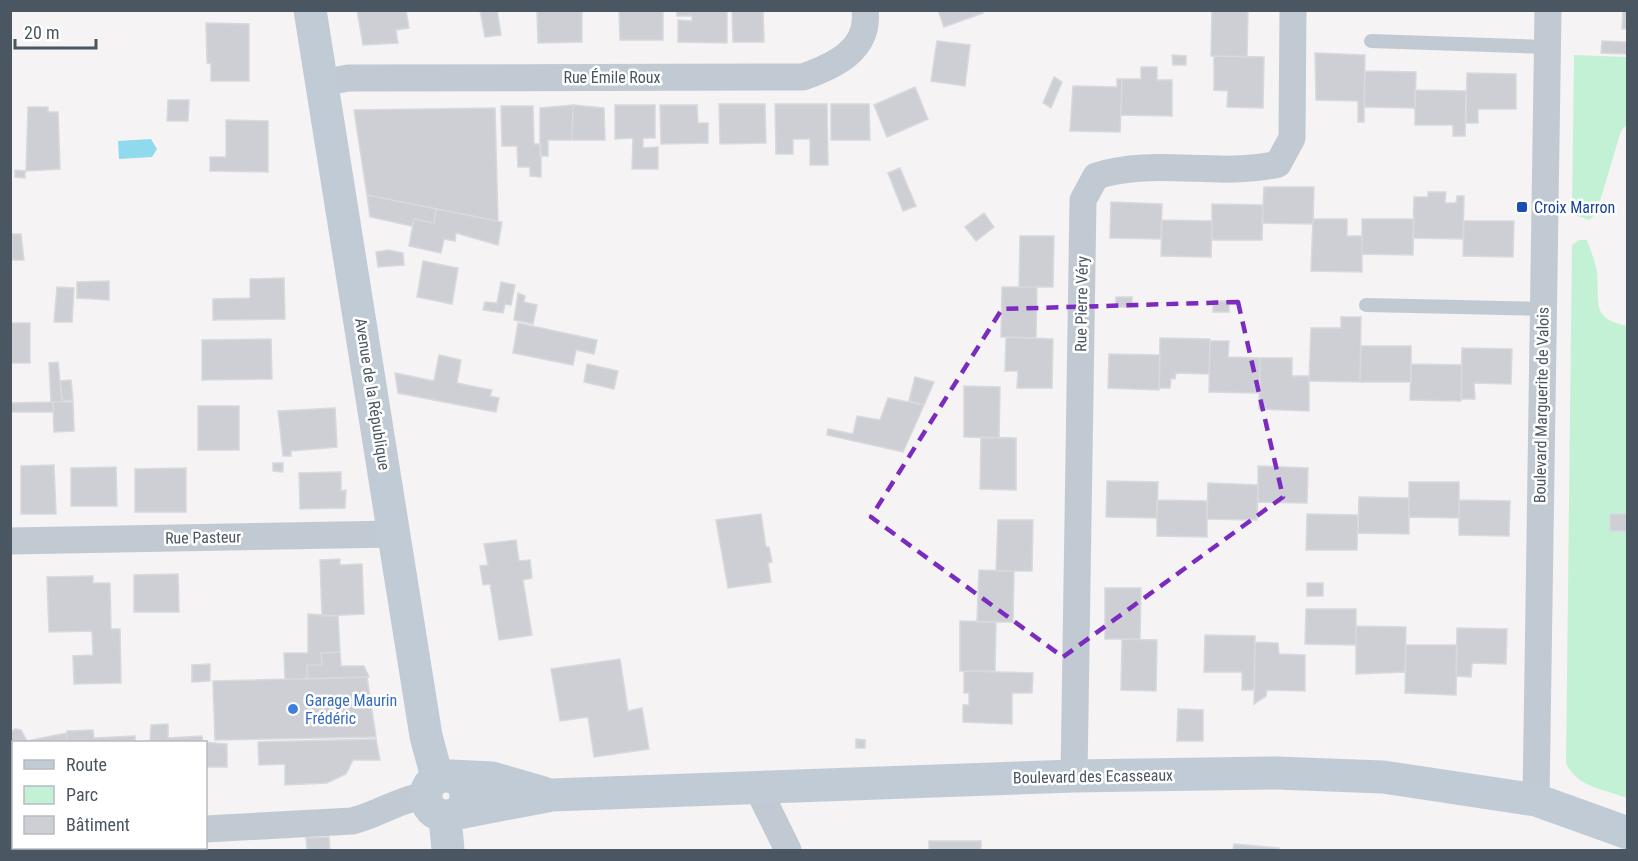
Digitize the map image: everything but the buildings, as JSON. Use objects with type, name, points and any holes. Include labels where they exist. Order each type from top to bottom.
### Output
[{"type":"street","name":"Avenue de la République","points":[[310,10],[396,534],[426,736],[443,796],[448,850]]},
{"type":"street","name":"Rue Émile Roux","points":[[322,83],[348,78],[802,77],[825,69],[846,56],[866,28],[865,10]]},
{"type":"street","name":"Rue Pierre Véry","points":[[1074,776],[1083,200],[1096,176],[1121,168],[1255,169],[1278,164],[1292,138],[1293,10]]},
{"type":"street","name":"Boulevard Marguerite de Valois","points":[[1536,800],[1548,10]]},
{"type":"street","name":"Rue Pasteur","points":[[10,541],[396,534]]},
{"type":"street","name":"Boulevard des Ecasseaux","points":[[443,796],[492,778],[552,795],[1074,776],[1276,773],[1383,777],[1536,800],[1628,833]]},
{"type":"street","points":[[758,789],[788,850]]},
{"type":"street","points":[[207,829],[352,821],[367,818],[403,799],[443,796]]},
{"type":"lane","points":[[1371,41],[1548,47]]},
{"type":"lane","points":[[1365,305],[1543,309]]},
{"type":"highlighted area","points":[[1238,302],[1283,497],[1063,657],[871,517],[1002,309]]},
{"type":"green space","points":[[1574,55],[1627,57],[1627,124],[1621,131],[1596,214],[1589,220],[1572,214]]},
{"type":"green space","points":[[1579,240],[1587,240],[1594,260],[1599,308],[1602,314],[1615,323],[1627,326],[1627,798],[1584,782],[1571,771],[1566,763],[1572,245]]},
{"type":"water","points":[[151,139],[157,149],[152,157],[119,159],[118,141]]},
{"type":"place","name":"Croix Marron","points":[[1522,207]]},
{"type":"place","name":"Garage Maurin Frédéric","points":[[293,709]]}]
